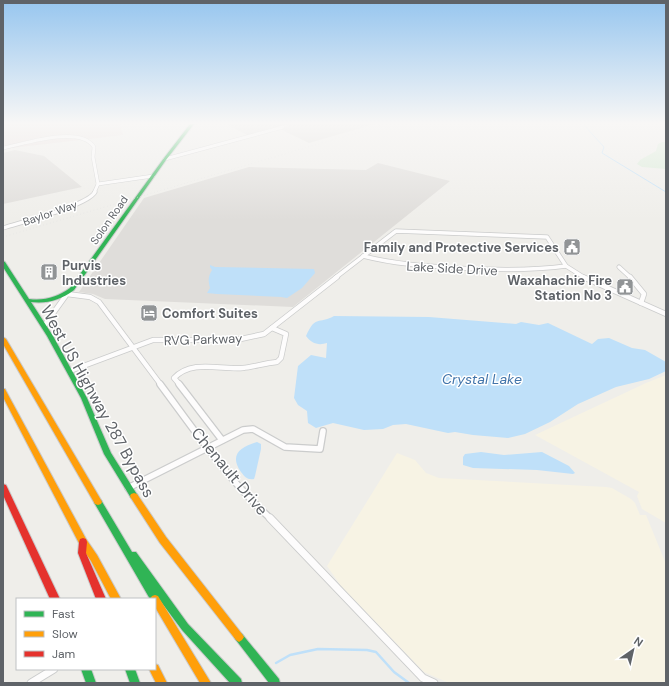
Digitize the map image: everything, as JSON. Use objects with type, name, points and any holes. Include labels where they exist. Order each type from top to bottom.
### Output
[{"type":"main road","name":"Solon Road","points":[[67,294],[167,156]]},
{"type":"main road","name":"West US Highway 287 Bypass","points":[[3,263],[44,326],[70,371],[84,398],[108,454],[128,488],[163,540],[275,683]]},
{"type":"main road","points":[[26,300],[45,301],[62,297],[67,294]]},
{"type":"main road","points":[[3,339],[154,598]]},
{"type":"main road","points":[[3,391],[83,542],[94,558],[115,598]]},
{"type":"main road","points":[[3,487],[55,598]]},
{"type":"main road","points":[[83,542],[82,553],[101,598]]},
{"type":"main road","points":[[125,550],[131,553],[142,566],[185,627],[237,683]]},
{"type":"main road","points":[[156,601],[206,683]]},
{"type":"main road","points":[[86,670],[91,683]]},
{"type":"main road","points":[[130,670],[135,683]]},
{"type":"main road","points":[[155,670],[162,683]]},
{"type":"street","points":[[93,156],[98,184],[153,176]]},
{"type":"street","points":[[165,159],[176,156]]},
{"type":"street","name":"Baylor Way","points":[[3,228],[79,203],[94,194],[98,184]]},
{"type":"street","name":"RVG Parkway","points":[[70,371],[153,340],[236,340],[264,334],[396,231],[547,237],[566,266]]},
{"type":"street","name":"Lake Side Drive","points":[[363,256],[395,265],[501,270],[540,270],[566,266]]},
{"type":"street","points":[[566,266],[595,285],[666,314]]},
{"type":"street","points":[[619,267],[642,289],[644,294],[641,303]]},
{"type":"street","points":[[44,326],[67,294]]},
{"type":"street","name":"Chenault Drive","points":[[67,294],[90,297],[102,305],[207,448],[250,500],[281,528],[423,678],[434,683]]},
{"type":"street","points":[[222,440],[174,378],[182,371],[193,367],[242,368],[261,363],[277,362],[281,358],[286,334],[272,328]]},
{"type":"street","points":[[128,488],[243,430],[253,429],[285,447],[320,449],[322,431]]},
{"type":"street","points":[[30,683],[52,670]]},
{"type":"shaded area","points":[[3,156],[44,156],[82,187],[3,204]]},
{"type":"shaded area","points":[[378,163],[450,181],[293,307],[105,299],[93,294],[79,292],[144,198],[249,167],[366,170]]},
{"type":"shaded area","points":[[666,375],[666,523],[642,509],[637,496],[639,492],[535,435]]},
{"type":"shaded area","points":[[397,453],[415,460],[426,473],[439,478],[606,487],[612,488],[631,499],[635,503],[640,515],[646,515],[666,564],[666,683],[449,683],[424,672],[341,586],[327,566]]},
{"type":"green space","points":[[647,156],[666,156],[666,169],[642,167],[637,164],[640,160]]},
{"type":"water","points":[[210,265],[215,267],[314,269],[315,273],[302,288],[287,298],[217,294],[207,293],[210,288],[209,279],[212,270]]},
{"type":"water","name":"Crystal Lake","points":[[334,316],[429,317],[516,324],[521,322],[539,325],[548,323],[592,344],[598,339],[609,338],[632,348],[645,350],[666,362],[666,371],[649,379],[616,387],[578,404],[550,422],[525,434],[508,438],[455,432],[448,433],[406,424],[393,425],[383,429],[364,430],[333,423],[316,428],[308,423],[307,411],[298,405],[294,398],[298,366],[311,355],[326,358],[327,343],[315,343],[306,336],[309,329],[315,322],[329,319]]},
{"type":"water","points":[[257,442],[261,444],[261,449],[254,479],[248,479],[241,472],[236,461],[236,456],[241,449]]},
{"type":"water","points":[[481,452],[504,455],[542,452],[569,466],[575,473],[473,468],[463,465],[463,457],[465,454]]},
{"type":"waterway","points":[[607,156],[666,192]]},
{"type":"waterway","points":[[276,663],[290,655],[318,649],[367,650],[376,652],[394,672],[409,683]]},
{"type":"railway","points":[[3,237],[277,156]]},
{"type":"traffic: fast","points":[[26,300],[50,300],[61,296],[72,289],[167,156]]},
{"type":"traffic: fast","points":[[3,263],[50,336],[84,398],[108,454],[134,496]]},
{"type":"traffic: fast","points":[[98,502],[154,598]]},
{"type":"traffic: fast","points":[[133,555],[185,627],[237,683]]},
{"type":"traffic: fast","points":[[239,637],[275,683]]},
{"type":"traffic: fast","points":[[86,670],[91,683]]},
{"type":"traffic: fast","points":[[130,670],[135,683]]},
{"type":"traffic: slow","points":[[3,339],[98,502]]},
{"type":"traffic: slow","points":[[3,391],[83,542],[94,558],[115,598]]},
{"type":"traffic: slow","points":[[134,496],[163,540],[239,637]]},
{"type":"traffic: slow","points":[[156,601],[206,683]]},
{"type":"traffic: slow","points":[[155,670],[162,683]]},
{"type":"traffic: jam","points":[[3,487],[55,598]]},
{"type":"traffic: jam","points":[[83,542],[82,553],[101,598]]},
{"type":"place","name":"Family and Protective Services","points":[[572,247]]},
{"type":"place","name":"Purvis Industries","points":[[49,272]]},
{"type":"place","name":"Waxahachie Fire Station No 3","points":[[625,287]]},
{"type":"place","name":"Comfort Suites","points":[[149,313]]}]
